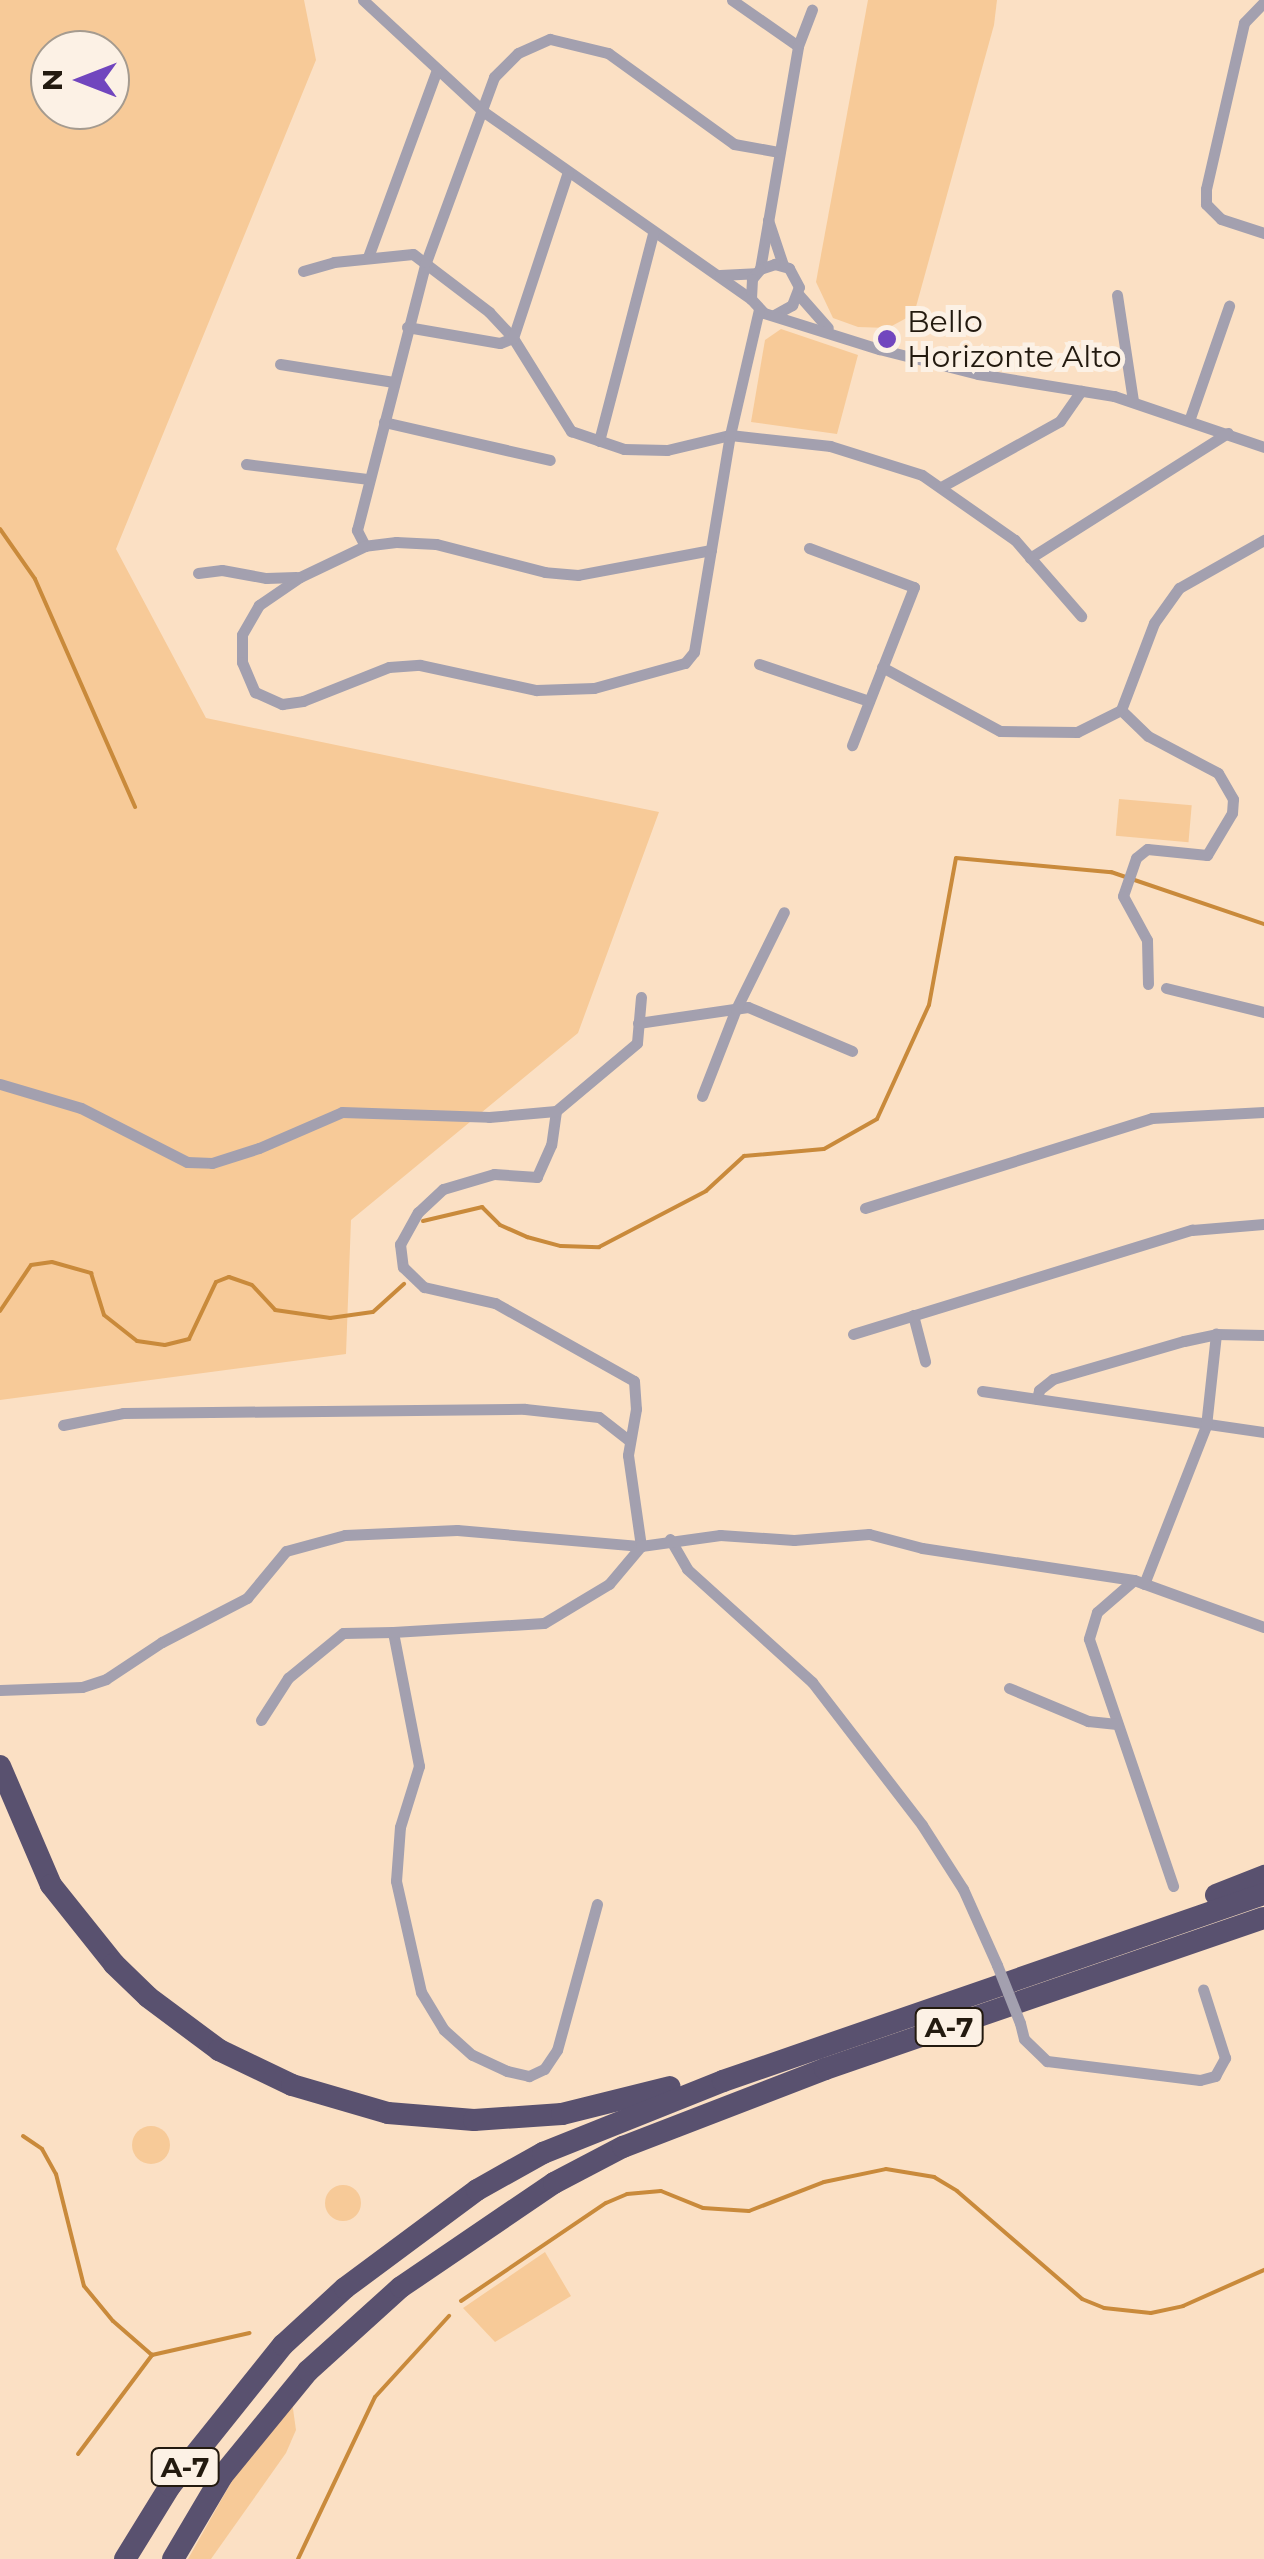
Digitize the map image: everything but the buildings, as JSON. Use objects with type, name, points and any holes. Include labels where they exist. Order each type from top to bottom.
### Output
[{"type":"highway","points":[[0,1766],[51,1885],[114,1964],[148,1997],[219,2050],[292,2085],[388,2113],[474,2120],[562,2114],[679,2084],[723,2080]]},
{"type":"highway","points":[[1124,1942],[1202,1901],[1264,1876]]},
{"type":"highway","name":"A-7","points":[[125,2559],[170,2486],[251,2380],[333,2299],[384,2256],[477,2190],[564,2144],[723,2080],[1264,1894]]},
{"type":"highway","name":"A-7","points":[[173,2559],[222,2476],[278,2404],[368,2314],[446,2253],[554,2183],[636,2142],[825,2069],[1264,1918]]},
{"type":"highway","points":[[1204,1939],[1264,1928]]},
{"type":"street","points":[[363,0],[484,112],[774,315],[978,374],[1133,401],[1264,446]]},
{"type":"street","points":[[732,0],[798,46]]},
{"type":"street","points":[[1264,2],[1244,23],[1206,188],[1206,204],[1221,219],[1264,233]]},
{"type":"street","points":[[710,550],[578,576],[545,572],[436,544],[396,542],[365,546],[300,577],[252,612],[241,649],[250,685],[271,702],[303,701],[389,667],[405,666],[536,690],[594,688],[690,658],[710,550],[730,434],[755,304],[757,271],[798,46],[812,10]]},
{"type":"street","points":[[365,546],[357,530],[426,262],[494,77],[518,53],[550,39],[608,53],[734,144],[779,152]]},
{"type":"street","points":[[368,258],[437,69]]},
{"type":"street","points":[[513,338],[568,172]]},
{"type":"street","points":[[768,220],[783,265],[798,279],[798,294],[785,312],[774,315]]},
{"type":"street","points":[[599,441],[653,232]]},
{"type":"street","points":[[303,271],[368,258],[414,254],[513,338],[571,431],[599,441],[624,449],[667,450],[730,434],[830,446],[922,475],[1014,540],[1081,616]]},
{"type":"street","points":[[720,275],[783,265]]},
{"type":"street","points":[[798,294],[834,334]]},
{"type":"street","points":[[1117,294],[1133,401]]},
{"type":"street","points":[[1190,418],[1229,306]]},
{"type":"street","points":[[408,327],[500,343],[513,338]]},
{"type":"street","points":[[280,364],[394,382]]},
{"type":"street","points":[[941,487],[1060,421],[1081,391]]},
{"type":"street","points":[[384,422],[550,460]]},
{"type":"street","points":[[1030,558],[1228,432]]},
{"type":"street","points":[[246,464],[369,479]]},
{"type":"street","points":[[882,668],[1000,731],[1077,732],[1121,710],[1154,624],[1179,588],[1264,540]]},
{"type":"street","points":[[810,548],[914,587],[852,745]]},
{"type":"street","points":[[198,573],[222,570],[252,576],[300,577]]},
{"type":"street","points":[[252,576],[265,582],[268,597]]},
{"type":"street","points":[[759,664],[869,701]]},
{"type":"street","points":[[1121,710],[1148,736],[1218,773],[1233,798],[1232,813],[1207,855],[1147,849],[1136,858],[1123,896],[1147,940],[1148,984]]},
{"type":"street","points":[[702,1096],[736,1009],[784,912]]},
{"type":"street","points":[[1166,988],[1264,1012]]},
{"type":"street","points":[[0,1084],[81,1108],[187,1162],[212,1163],[259,1148],[342,1112],[489,1117],[556,1111],[637,1042],[641,997]]},
{"type":"street","points":[[638,1023],[748,1007],[852,1051]]},
{"type":"street","points":[[261,1720],[288,1678],[343,1634],[544,1622],[610,1584],[641,1546],[628,1455],[636,1409],[634,1381],[495,1303],[424,1287],[403,1266],[400,1244],[418,1212],[443,1189],[494,1174],[537,1177],[551,1146],[556,1111]]},
{"type":"street","points":[[865,1208],[1152,1118],[1264,1112]]},
{"type":"street","points":[[853,1334],[1192,1230],[1264,1224]]},
{"type":"street","points":[[913,1315],[926,1361]]},
{"type":"street","points":[[1172,1886],[1117,1724],[1090,1628],[1097,1612],[1139,1582],[1206,1426],[1216,1334]]},
{"type":"street","points":[[1037,1399],[1053,1379],[1216,1334],[1264,1336]]},
{"type":"street","points":[[982,1391],[1264,1432]]},
{"type":"street","points":[[62,1425],[123,1413],[525,1409],[599,1417],[630,1441]]},
{"type":"street","points":[[0,1690],[82,1686],[106,1679],[162,1642],[247,1598],[286,1550],[345,1535],[456,1530],[641,1546],[720,1535],[794,1540],[869,1534],[922,1548],[1139,1582],[1264,1626]]},
{"type":"street","points":[[670,1539],[687,1568],[812,1682],[942,1856],[963,1888],[1024,2039],[1047,2061],[1200,2080],[1215,2076],[1225,2058],[1204,1990]]},
{"type":"street","points":[[393,1632],[419,1766],[400,1827],[396,1881],[421,1992],[444,2030],[472,2055],[507,2071],[528,2076],[544,2068],[557,2050],[597,1904]]},
{"type":"street","points":[[1009,1688],[1088,1721],[1117,1724]]},
{"type":"shaded area","points":[[0,0],[304,0],[316,60],[116,549],[206,718],[659,812],[578,1033],[351,1220],[346,1354],[0,1400]]},
{"type":"shaded area","points":[[868,0],[997,0],[994,25],[914,314],[888,328],[858,327],[833,318],[816,282]]},
{"type":"shaded area","points":[[781,329],[858,355],[837,434],[751,422],[765,340]]},
{"type":"shaded area","points":[[1119,799],[1192,805],[1188,842],[1116,836]]},
{"type":"shaded area","points":[[151,2126],[165,2131],[170,2145],[165,2159],[151,2164],[137,2159],[132,2145],[137,2131]]},
{"type":"shaded area","points":[[343,2185],[356,2190],[361,2203],[356,2216],[343,2221],[330,2216],[325,2203],[330,2190]]},
{"type":"shaded area","points":[[545,2252],[571,2296],[495,2342],[463,2308]]},
{"type":"shaded area","points":[[292,2402],[296,2430],[286,2453],[211,2559],[188,2559],[233,2479]]},
{"type":"waterway","points":[[0,529],[35,579],[135,807]]},
{"type":"waterway","points":[[423,1221],[482,1207],[500,1225],[527,1237],[561,1246],[599,1247],[706,1191],[744,1156],[824,1149],[877,1119],[929,1005],[956,858],[1111,872],[1264,924]]},
{"type":"waterway","points":[[0,1311],[31,1265],[52,1262],[91,1273],[104,1315],[137,1341],[165,1345],[189,1339],[216,1282],[229,1277],[252,1285],[275,1310],[330,1318],[373,1312],[404,1284]]},
{"type":"waterway","points":[[23,2136],[42,2149],[56,2174],[84,2286],[113,2321],[152,2355],[250,2333]]},
{"type":"waterway","points":[[461,2301],[606,2203],[627,2194],[661,2191],[703,2208],[749,2211],[824,2182],[886,2169],[934,2177],[957,2191],[1082,2299],[1104,2308],[1151,2313],[1183,2306],[1264,2270]]},
{"type":"waterway","points":[[298,2559],[375,2397],[449,2316]]},
{"type":"waterway","points":[[78,2454],[152,2355]]},
{"type":"place","name":"Bello Horizonte Alto","points":[[887,339]]}]
